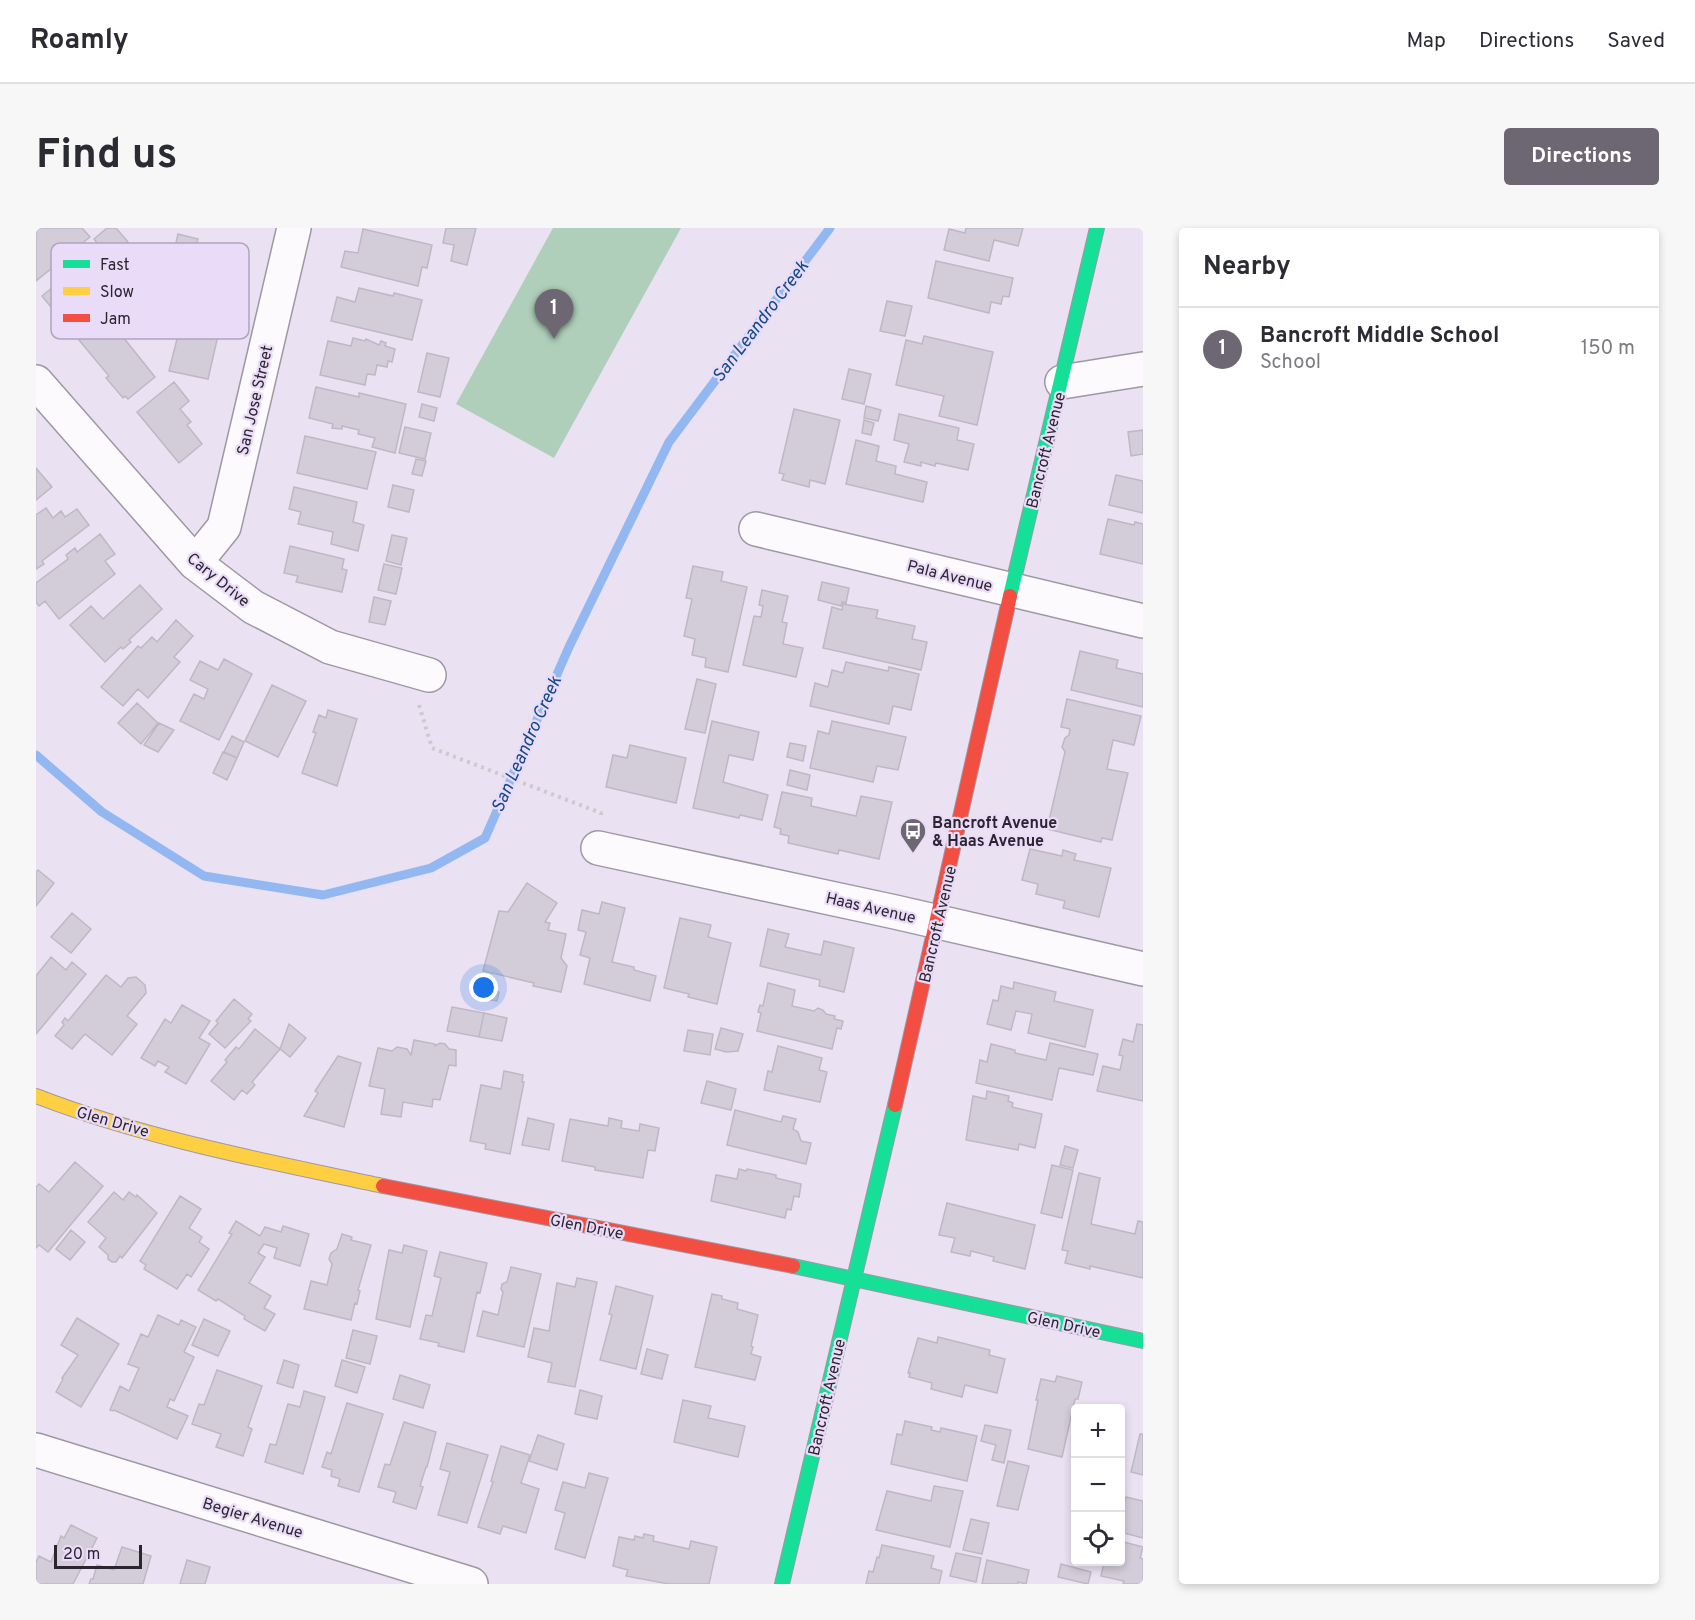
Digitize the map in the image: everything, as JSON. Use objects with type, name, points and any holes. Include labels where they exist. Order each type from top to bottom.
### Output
[{"type":"main road","name":"Bancroft Avenue","points":[[782,1584],[937,922],[1011,590],[1097,228]]},
{"type":"main road","name":"Glen Drive","points":[[36,1096],[72,1110],[215,1150],[445,1199],[854,1278],[1143,1341]]},
{"type":"street","name":"San Jose Street","points":[[195,563],[224,527],[294,228]]},
{"type":"street","points":[[1062,382],[1143,369]]},
{"type":"street","name":"Cary Drive","points":[[36,382],[195,563],[253,607],[330,647],[429,675]]},
{"type":"street","name":"Pala Avenue","points":[[756,529],[1143,621]]},
{"type":"street","name":"Haas Avenue","points":[[598,848],[1143,969]]},
{"type":"street","name":"Begier Avenue","points":[[36,1450],[471,1584]]},
{"type":"path","points":[[420,710],[432,748],[601,813]]},
{"type":"green space","points":[[553,228],[681,228],[554,458],[456,404]]},
{"type":"building","points":[[36,228],[82,228],[90,237],[83,243],[51,243],[51,269],[36,281]]},
{"type":"building","points":[[107,228],[116,228],[128,242],[97,243],[94,239]]},
{"type":"building","points":[[446,228],[476,228],[467,265],[451,261],[454,245],[443,243]]},
{"type":"building","points":[[966,228],[1023,228],[1018,246],[994,240],[989,261],[944,250],[949,229],[965,233]]},
{"type":"building","points":[[363,229],[432,245],[427,268],[422,267],[418,286],[341,267],[345,251],[358,253]]},
{"type":"building","points":[[178,234],[198,239],[197,243],[176,243]]},
{"type":"building","points":[[936,261],[1013,278],[1009,297],[1003,296],[1001,304],[991,302],[989,313],[928,298]]},
{"type":"building","points":[[359,288],[422,300],[412,340],[331,321],[337,297],[355,302]]},
{"type":"building","points":[[51,289],[51,307],[42,296]]},
{"type":"building","points":[[887,301],[912,306],[905,336],[880,331]]},
{"type":"building","points":[[924,336],[993,352],[977,425],[939,416],[944,396],[896,385],[906,340],[922,344]]},
{"type":"building","points":[[353,338],[365,341],[366,339],[379,345],[381,341],[386,343],[385,346],[395,349],[392,362],[388,361],[387,367],[377,365],[375,375],[367,374],[365,385],[320,375],[328,341],[351,346]]},
{"type":"building","points":[[125,339],[155,377],[128,399],[125,396],[123,398],[106,378],[109,376],[79,340]]},
{"type":"building","points":[[177,339],[217,339],[208,379],[169,371]]},
{"type":"building","points":[[427,353],[449,358],[440,397],[418,392]]},
{"type":"building","points":[[849,369],[871,374],[864,404],[842,399]]},
{"type":"building","points":[[174,382],[189,401],[180,409],[191,422],[187,425],[202,444],[179,463],[137,412]]},
{"type":"building","points":[[316,387],[359,397],[359,393],[406,404],[395,453],[372,447],[375,438],[358,434],[359,430],[342,426],[342,429],[332,428],[333,424],[309,418]]},
{"type":"building","points":[[422,404],[437,408],[434,421],[419,417]]},
{"type":"building","points":[[866,406],[881,410],[878,421],[864,418]]},
{"type":"building","points":[[794,409],[840,420],[825,484],[810,480],[809,487],[782,480],[784,474],[779,473]]},
{"type":"building","points":[[899,414],[959,428],[957,440],[974,444],[968,470],[936,463],[935,466],[921,462],[921,466],[904,462],[909,444],[894,440]]},
{"type":"building","points":[[864,420],[874,423],[871,435],[862,433]]},
{"type":"building","points":[[405,427],[431,433],[425,459],[399,453]]},
{"type":"building","points":[[1143,430],[1143,454],[1131,456],[1128,432]]},
{"type":"building","points":[[305,436],[376,452],[367,489],[297,473]]},
{"type":"building","points":[[856,440],[879,446],[876,461],[896,466],[895,474],[927,482],[923,502],[846,484]]},
{"type":"building","points":[[416,459],[426,461],[422,476],[412,474]]},
{"type":"building","points":[[36,468],[52,487],[36,500]]},
{"type":"building","points":[[1116,475],[1143,481],[1143,513],[1109,505]]},
{"type":"building","points":[[393,485],[414,490],[409,512],[388,507]]},
{"type":"building","points":[[294,487],[357,502],[353,522],[364,525],[358,551],[331,544],[333,532],[298,524],[301,512],[289,509]]},
{"type":"building","points":[[46,508],[53,518],[61,511],[65,517],[77,509],[89,525],[42,561],[44,564],[36,569],[36,515]]},
{"type":"building","points":[[1108,519],[1134,525],[1135,522],[1143,524],[1143,564],[1100,554]]},
{"type":"building","points":[[100,534],[115,554],[105,561],[115,574],[59,619],[45,601],[39,606],[36,602],[36,583],[68,559],[66,555],[75,548],[77,552]]},
{"type":"building","points":[[392,535],[407,538],[401,565],[386,561]]},
{"type":"building","points":[[290,546],[344,559],[342,569],[347,570],[342,592],[296,582],[298,576],[284,573]]},
{"type":"building","points":[[384,564],[402,568],[396,594],[378,590]]},
{"type":"building","points":[[693,566],[723,572],[721,581],[747,587],[728,672],[705,667],[706,658],[692,655],[695,639],[684,636],[692,599],[686,598]]},
{"type":"building","points":[[822,582],[849,588],[846,603],[842,602],[841,606],[818,600]]},
{"type":"building","points":[[140,585],[162,609],[129,640],[131,642],[123,649],[121,647],[105,662],[70,625],[91,606],[103,619]]},
{"type":"building","points":[[762,590],[788,596],[782,622],[787,623],[783,644],[803,648],[796,677],[743,665],[754,616],[761,617],[763,606],[759,605]]},
{"type":"building","points":[[374,597],[391,601],[385,625],[369,622]]},
{"type":"building","points":[[843,604],[878,610],[876,618],[915,626],[912,639],[927,642],[921,670],[823,648],[832,607],[842,610]]},
{"type":"building","points":[[176,620],[193,636],[174,657],[180,662],[148,698],[138,689],[123,706],[101,687],[138,646],[141,648],[152,637],[157,642]]},
{"type":"building","points":[[1080,651],[1118,660],[1116,668],[1143,674],[1143,707],[1071,690]]},
{"type":"building","points":[[224,659],[252,674],[219,740],[180,721],[194,694],[204,699],[208,689],[190,680],[200,661],[218,670]]},
{"type":"building","points":[[846,662],[888,671],[889,667],[919,674],[911,710],[893,706],[889,724],[810,706],[815,683],[828,687],[832,670],[843,673]]},
{"type":"building","points":[[697,679],[716,684],[705,733],[685,729]]},
{"type":"building","points":[[272,685],[306,701],[278,757],[245,741]]},
{"type":"building","points":[[1067,699],[1141,716],[1134,745],[1113,740],[1107,769],[1128,773],[1112,840],[1102,838],[1101,842],[1047,829],[1065,752],[1062,747],[1070,729],[1061,727]]},
{"type":"building","points":[[137,703],[158,723],[141,744],[118,723]]},
{"type":"building","points":[[328,710],[357,719],[337,786],[302,773],[316,733],[313,732],[319,715],[326,718]]},
{"type":"building","points":[[712,721],[759,732],[753,760],[729,755],[723,782],[768,795],[762,820],[740,815],[739,818],[693,808]]},
{"type":"building","points":[[832,721],[906,737],[898,770],[877,766],[873,782],[810,768],[818,731],[829,734]]},
{"type":"building","points":[[159,723],[174,730],[158,752],[144,745]]},
{"type":"building","points":[[232,736],[244,742],[237,758],[224,752]]},
{"type":"building","points":[[790,743],[806,746],[803,761],[787,757]]},
{"type":"building","points":[[630,745],[686,758],[676,803],[606,787],[613,755],[627,758]]},
{"type":"building","points":[[223,752],[237,758],[227,780],[213,773]]},
{"type":"building","points":[[790,770],[810,775],[807,790],[787,785]]},
{"type":"building","points":[[782,792],[812,798],[811,806],[856,816],[861,796],[892,802],[879,859],[839,850],[838,854],[788,843],[789,836],[780,834],[781,829],[774,827]]},
{"type":"building","points":[[1030,849],[1062,856],[1063,850],[1076,854],[1074,860],[1111,868],[1099,917],[1063,908],[1065,901],[1036,894],[1038,884],[1022,880]]},
{"type":"building","points":[[38,870],[54,883],[36,906],[36,872]]},
{"type":"building","points":[[527,883],[557,903],[545,922],[550,923],[548,930],[566,934],[561,958],[567,966],[561,992],[483,971],[499,911],[508,912]]},
{"type":"building","points":[[602,902],[625,908],[612,962],[634,967],[634,970],[656,976],[650,1001],[584,984],[590,958],[580,955],[586,932],[578,930],[582,910],[599,914]]},
{"type":"building","points":[[72,913],[91,929],[71,953],[51,937]]},
{"type":"building","points":[[680,918],[711,925],[708,937],[731,943],[717,1004],[664,988]]},
{"type":"building","points":[[768,929],[789,934],[785,947],[821,955],[824,941],[854,948],[844,992],[819,986],[820,980],[760,966]]},
{"type":"building","points":[[51,957],[66,970],[72,962],[86,974],[36,1034],[36,976]]},
{"type":"building","points":[[106,975],[121,987],[128,978],[136,977],[145,985],[146,993],[127,1016],[137,1024],[112,1055],[85,1034],[72,1049],[55,1036],[64,1025],[62,1022],[65,1018],[68,1021]]},
{"type":"building","points":[[1014,982],[1056,992],[1054,1001],[1093,1010],[1085,1047],[1028,1033],[1032,1014],[1016,1011],[1011,1030],[987,1024],[993,1000],[998,1001],[1001,986],[1013,989]]},
{"type":"building","points":[[768,983],[795,990],[792,1006],[814,1011],[818,1008],[826,1014],[835,1016],[834,1019],[843,1021],[841,1029],[837,1028],[832,1049],[757,1031],[761,1013],[758,1012],[760,1005],[763,1006]]},
{"type":"building","points":[[487,990],[499,992],[497,1001],[485,999]]},
{"type":"building","points":[[234,999],[252,1014],[248,1019],[251,1021],[225,1048],[209,1034],[218,1023],[216,1021]]},
{"type":"building","points":[[182,1005],[210,1021],[199,1038],[210,1044],[186,1084],[165,1072],[169,1067],[158,1061],[155,1066],[141,1058],[165,1019],[171,1023]]},
{"type":"building","points":[[452,1007],[484,1013],[479,1037],[447,1031]]},
{"type":"building","points":[[484,1013],[507,1018],[502,1041],[479,1037]]},
{"type":"building","points":[[289,1024],[306,1038],[290,1057],[280,1049]]},
{"type":"building","points":[[1137,1024],[1143,1025],[1143,1101],[1097,1091],[1103,1066],[1120,1070],[1123,1056],[1119,1055],[1123,1039],[1133,1042]]},
{"type":"building","points":[[721,1028],[743,1034],[738,1051],[726,1052],[715,1049]]},
{"type":"building","points":[[255,1029],[280,1049],[252,1082],[255,1085],[247,1094],[242,1090],[234,1100],[211,1081],[236,1047],[239,1049]]},
{"type":"building","points":[[688,1030],[713,1034],[710,1055],[684,1051]]},
{"type":"building","points":[[414,1040],[435,1044],[435,1046],[440,1043],[445,1044],[449,1049],[456,1050],[456,1066],[449,1065],[440,1100],[433,1099],[432,1107],[403,1102],[401,1117],[381,1114],[385,1089],[369,1086],[378,1048],[392,1051],[397,1047],[407,1049],[411,1055]]},
{"type":"building","points":[[1050,1043],[1098,1054],[1093,1075],[1059,1068],[1052,1100],[976,1083],[980,1060],[987,1062],[991,1044],[1015,1050],[1015,1053],[1046,1060]]},
{"type":"building","points":[[778,1046],[822,1058],[819,1070],[827,1072],[820,1102],[764,1090],[768,1071],[772,1072]]},
{"type":"building","points":[[338,1056],[361,1063],[344,1127],[304,1116],[318,1093],[315,1091]]},
{"type":"building","points":[[504,1071],[523,1075],[522,1082],[524,1082],[510,1154],[485,1149],[486,1144],[470,1141],[481,1085],[501,1089]]},
{"type":"building","points":[[707,1081],[736,1089],[731,1110],[701,1103]]},
{"type":"building","points":[[987,1091],[1009,1096],[1008,1101],[1013,1103],[1012,1107],[1042,1114],[1035,1148],[1019,1144],[1018,1150],[966,1140],[973,1096],[986,1099]]},
{"type":"building","points":[[735,1110],[781,1122],[783,1116],[796,1119],[793,1129],[798,1132],[801,1141],[811,1143],[806,1164],[727,1145]]},
{"type":"building","points":[[528,1118],[554,1124],[549,1150],[522,1145]]},
{"type":"building","points":[[609,1118],[622,1121],[621,1128],[639,1131],[640,1124],[659,1128],[655,1151],[648,1150],[643,1178],[595,1170],[595,1167],[562,1161],[570,1119],[608,1126]]},
{"type":"building","points":[[1065,1146],[1078,1150],[1073,1168],[1060,1165]]},
{"type":"building","points":[[75,1162],[103,1186],[48,1252],[39,1245],[36,1248],[36,1187],[39,1184],[49,1192]]},
{"type":"building","points":[[1052,1165],[1073,1170],[1062,1218],[1041,1213]]},
{"type":"building","points":[[739,1169],[776,1175],[776,1178],[801,1184],[799,1197],[794,1196],[791,1210],[787,1209],[785,1218],[711,1201],[716,1175],[737,1179]]},
{"type":"building","points":[[1079,1173],[1100,1178],[1091,1224],[1135,1234],[1138,1221],[1143,1222],[1143,1278],[1065,1263],[1068,1251],[1062,1250]]},
{"type":"building","points":[[114,1192],[123,1200],[129,1192],[136,1197],[137,1195],[157,1213],[122,1258],[120,1256],[116,1262],[112,1262],[99,1247],[106,1238],[88,1222]]},
{"type":"building","points":[[180,1196],[201,1209],[189,1228],[202,1237],[199,1242],[209,1249],[191,1277],[187,1274],[177,1289],[144,1269],[146,1265],[140,1261]]},
{"type":"building","points":[[947,1203],[1035,1225],[1025,1269],[993,1261],[994,1257],[971,1251],[970,1256],[951,1252],[955,1238],[939,1235]]},
{"type":"building","points":[[236,1221],[260,1236],[265,1227],[281,1232],[283,1226],[309,1234],[300,1266],[274,1258],[277,1248],[264,1244],[258,1253],[265,1257],[249,1283],[271,1296],[264,1308],[275,1314],[265,1331],[244,1319],[245,1316],[218,1299],[216,1301],[198,1290],[232,1234],[229,1233]]},
{"type":"building","points":[[71,1230],[85,1242],[70,1260],[56,1249]]},
{"type":"building","points":[[342,1234],[352,1237],[351,1240],[371,1245],[351,1320],[304,1309],[311,1281],[327,1285],[332,1264],[329,1259],[331,1253],[337,1249]]},
{"type":"building","points":[[404,1245],[427,1251],[410,1327],[376,1319],[389,1250],[402,1253]]},
{"type":"building","points":[[440,1252],[487,1263],[480,1293],[477,1292],[464,1352],[420,1339],[426,1315],[432,1316],[441,1278],[434,1276]]},
{"type":"building","points":[[511,1267],[541,1274],[524,1347],[477,1336],[483,1311],[498,1315],[503,1292],[502,1284],[507,1282]]},
{"type":"building","points":[[577,1278],[597,1282],[575,1387],[548,1382],[552,1363],[528,1357],[534,1328],[549,1331],[557,1283],[575,1287]]},
{"type":"building","points":[[616,1286],[653,1296],[636,1369],[600,1360],[612,1315],[609,1314]]},
{"type":"building","points":[[712,1294],[738,1303],[737,1309],[758,1315],[751,1346],[753,1347],[751,1354],[761,1357],[755,1380],[695,1367]]},
{"type":"building","points":[[158,1315],[179,1325],[181,1320],[196,1327],[184,1352],[194,1357],[174,1401],[170,1399],[167,1407],[188,1416],[177,1439],[110,1410],[120,1386],[129,1391],[139,1368],[128,1364],[141,1334],[148,1337]]},
{"type":"building","points":[[77,1318],[119,1344],[81,1407],[56,1392],[62,1378],[78,1355],[61,1345]]},
{"type":"building","points":[[204,1319],[230,1331],[218,1356],[192,1345]]},
{"type":"building","points":[[353,1330],[377,1336],[370,1364],[346,1358]]},
{"type":"building","points":[[938,1337],[990,1350],[989,1355],[1005,1359],[997,1393],[965,1385],[962,1397],[931,1389],[932,1383],[909,1377],[910,1373],[908,1373],[918,1338],[937,1343]]},
{"type":"building","points":[[647,1349],[668,1355],[662,1379],[641,1374]]},
{"type":"building","points":[[284,1360],[299,1365],[293,1388],[277,1383]]},
{"type":"building","points":[[342,1360],[365,1367],[357,1393],[335,1386]]},
{"type":"building","points":[[217,1370],[262,1386],[248,1427],[252,1429],[243,1456],[216,1447],[221,1434],[192,1424],[199,1404],[204,1405]]},
{"type":"building","points":[[400,1375],[430,1385],[423,1408],[393,1399]]},
{"type":"building","points":[[1057,1376],[1082,1382],[1078,1399],[1071,1404],[1071,1417],[1062,1457],[1028,1449],[1041,1379],[1055,1382]]},
{"type":"building","points":[[580,1390],[602,1396],[597,1419],[575,1414]]},
{"type":"building","points":[[304,1391],[325,1397],[303,1474],[265,1462],[270,1444],[276,1445],[288,1404],[300,1407]]},
{"type":"building","points":[[683,1400],[711,1406],[708,1418],[745,1426],[738,1457],[674,1442]]},
{"type":"building","points":[[347,1403],[383,1414],[359,1492],[338,1486],[340,1479],[331,1476],[332,1470],[322,1467],[327,1452],[331,1454]]},
{"type":"building","points":[[905,1421],[932,1427],[931,1430],[940,1432],[941,1428],[977,1436],[967,1481],[891,1464],[897,1434],[902,1435]]},
{"type":"building","points":[[404,1422],[436,1432],[420,1486],[423,1487],[416,1509],[393,1502],[396,1492],[378,1487],[385,1464],[390,1465]]},
{"type":"building","points":[[985,1425],[1011,1430],[1004,1463],[992,1460],[996,1445],[981,1441]]},
{"type":"building","points":[[1140,1434],[1143,1434],[1143,1475],[1131,1472]]},
{"type":"building","points":[[538,1435],[564,1444],[557,1470],[529,1461]]},
{"type":"building","points":[[447,1443],[488,1455],[467,1523],[438,1515],[450,1472],[440,1469]]},
{"type":"building","points":[[501,1446],[530,1455],[521,1483],[539,1489],[526,1533],[503,1526],[500,1534],[478,1527],[493,1482],[491,1481]]},
{"type":"building","points":[[1008,1461],[1029,1466],[1018,1510],[997,1506]]},
{"type":"building","points":[[589,1473],[608,1478],[585,1558],[555,1549],[565,1513],[555,1510],[563,1482],[585,1488]]},
{"type":"building","points":[[934,1486],[963,1491],[950,1547],[876,1530],[887,1491],[931,1501]]},
{"type":"building","points":[[1126,1497],[1143,1501],[1143,1538],[1125,1533]]},
{"type":"building","points":[[971,1519],[989,1523],[982,1554],[963,1550]]},
{"type":"building","points":[[71,1525],[97,1538],[73,1584],[36,1584],[36,1562],[39,1556],[51,1562],[61,1536],[64,1538]]},
{"type":"building","points":[[644,1534],[654,1536],[653,1541],[689,1549],[691,1541],[717,1547],[709,1584],[669,1584],[626,1576],[628,1570],[613,1566],[619,1537],[634,1540],[635,1536],[643,1538]]},
{"type":"building","points":[[1125,1542],[1143,1547],[1140,1558],[1143,1559],[1143,1584],[1123,1584],[1124,1581],[1101,1576],[1103,1566],[1125,1566]]},
{"type":"building","points":[[882,1545],[934,1556],[931,1568],[942,1571],[939,1584],[866,1584],[869,1571],[873,1572],[877,1557],[879,1558]]},
{"type":"building","points":[[122,1547],[151,1556],[143,1584],[89,1584],[97,1565],[114,1570]]},
{"type":"building","points":[[956,1553],[981,1558],[976,1582],[950,1576]]},
{"type":"building","points":[[187,1560],[210,1567],[205,1584],[180,1584]]},
{"type":"building","points":[[987,1560],[1029,1570],[1026,1584],[1018,1582],[1018,1584],[982,1584]]},
{"type":"building","points":[[1061,1564],[1091,1572],[1088,1584],[1058,1577]]},
{"type":"waterway","name":"San Leandro Creek","points":[[36,755],[102,812],[204,876],[323,895],[431,868],[485,838],[569,647],[669,442],[830,228]]},
{"type":"traffic: fast","points":[[1010,596],[1097,228]]},
{"type":"traffic: fast","points":[[782,1584],[895,1105]]},
{"type":"traffic: fast","points":[[793,1266],[1143,1341]]},
{"type":"traffic: slow","points":[[36,1096],[164,1137],[383,1186]]},
{"type":"traffic: jam","points":[[895,1105],[1010,596]]},
{"type":"traffic: jam","points":[[383,1186],[793,1266]]},
{"type":"place","name":"Bancroft Middle School","points":[[554,339]]},
{"type":"place","name":"Bancroft Avenue & Haas Avenue","points":[[913,854]]}]
